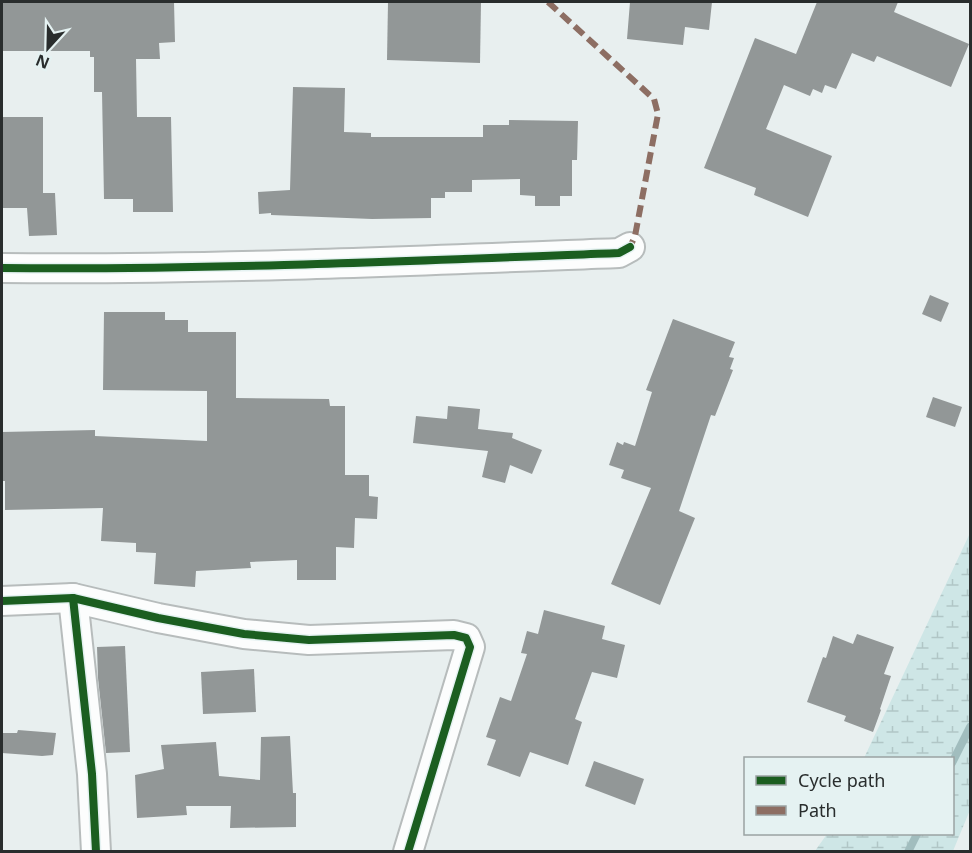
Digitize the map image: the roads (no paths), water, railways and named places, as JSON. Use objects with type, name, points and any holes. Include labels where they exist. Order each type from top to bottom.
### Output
[{"type":"street","points":[[2,268],[97,269],[351,263],[619,253],[630,248]]},
{"type":"street","points":[[73,598],[92,774],[96,852]]},
{"type":"street","points":[[2,601],[73,598],[158,618],[244,634],[309,640],[454,635],[466,638],[470,647],[408,852]]},
{"type":"waterway","points":[[954,759],[970,727]]},
{"type":"waterway","points":[[908,852],[916,835]]}]
